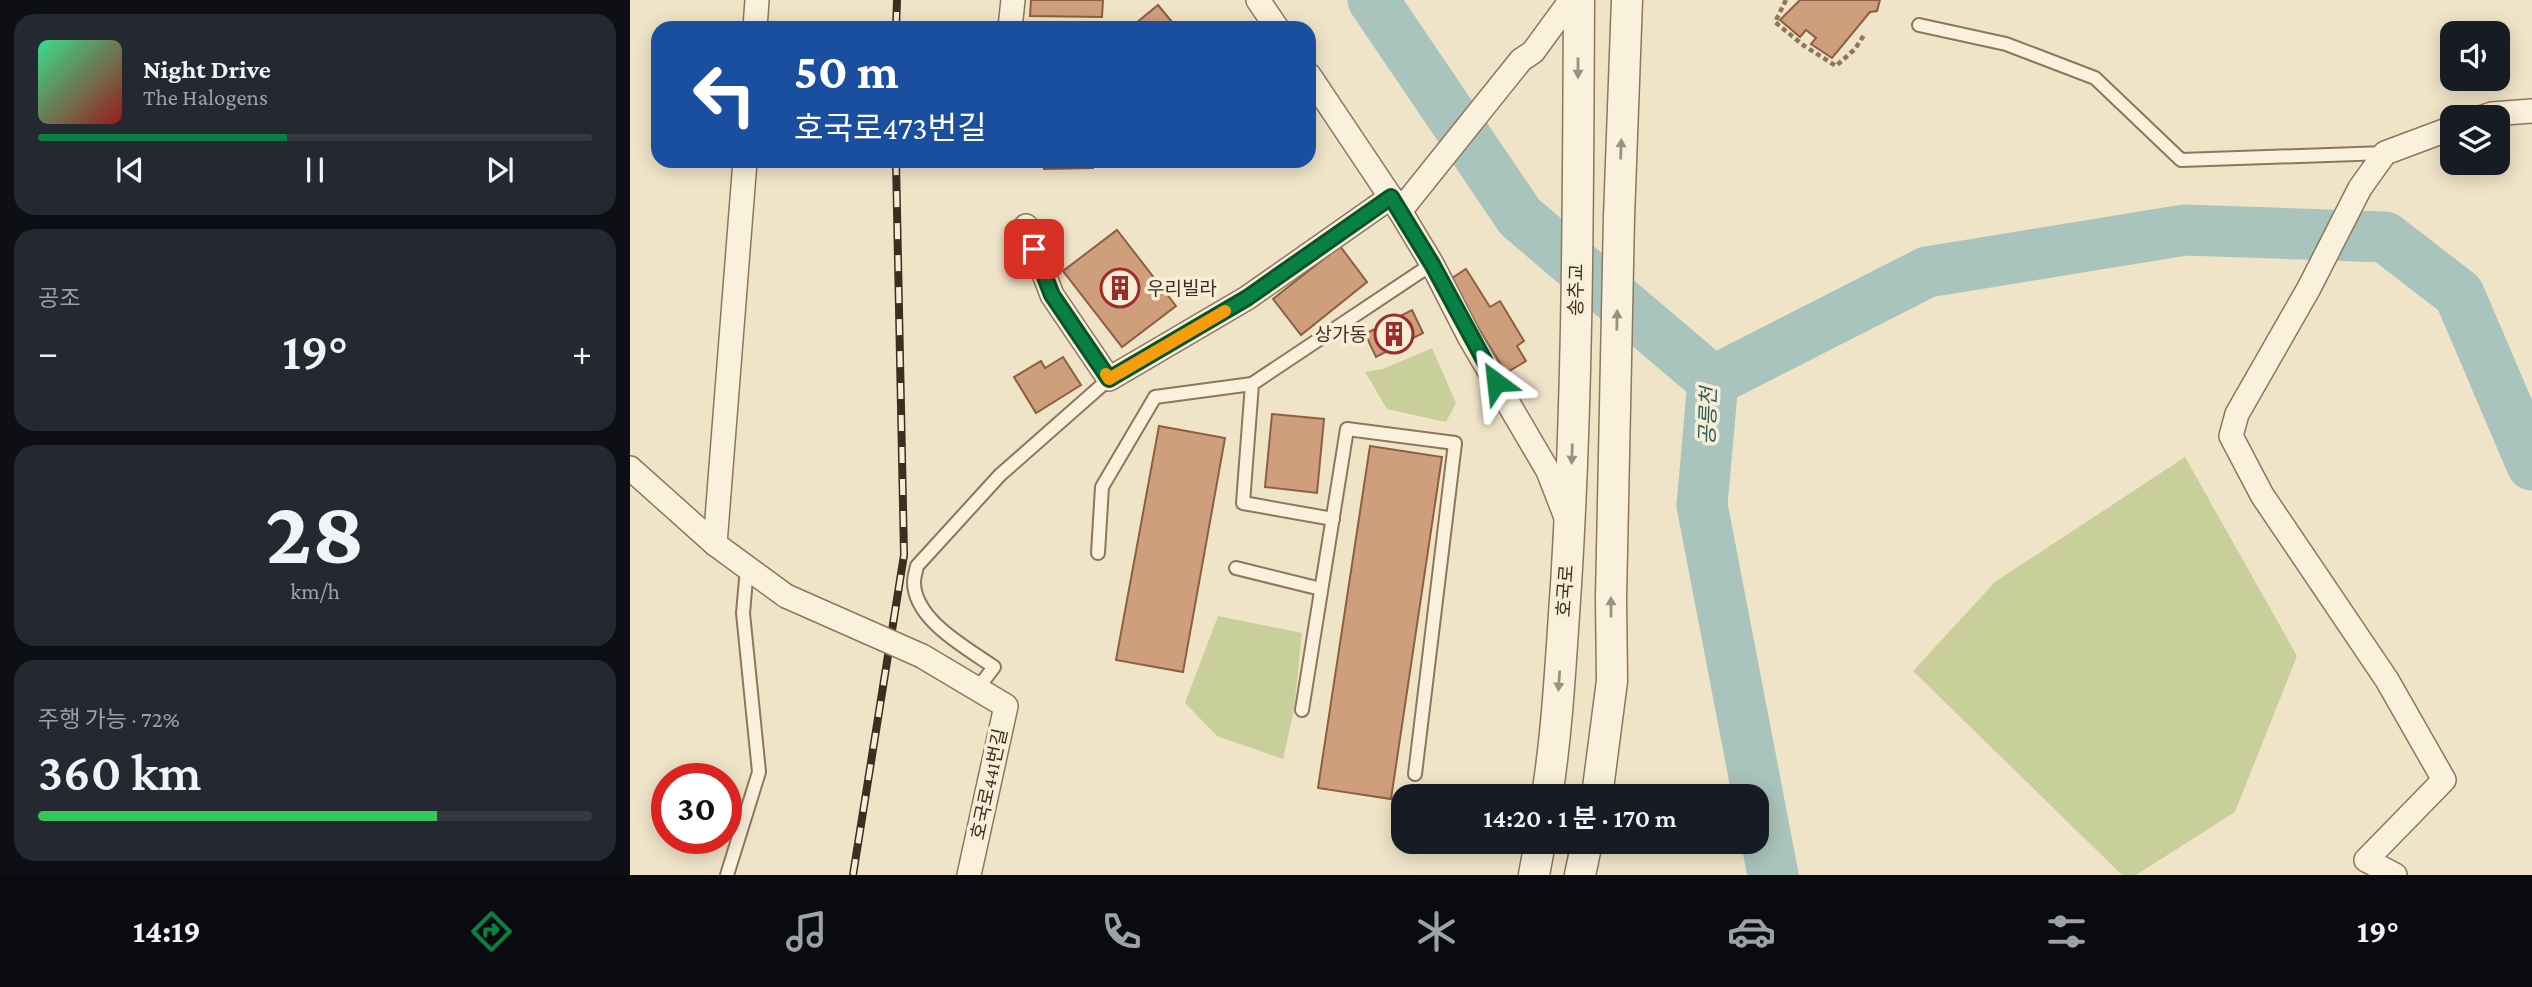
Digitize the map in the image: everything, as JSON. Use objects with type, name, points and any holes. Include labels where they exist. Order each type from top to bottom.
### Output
[{"type":"street","points":[[756,21],[757,0]]},
{"type":"street","points":[[1011,21],[1013,0]]},
{"type":"street","points":[[1258,0],[1272,21]]},
{"type":"street","points":[[1026,226],[1052,295],[1109,379],[1247,298],[1396,204],[1521,60],[1533,52],[1571,0]]},
{"type":"street","name":"송추교","points":[[1574,386],[1578,0]]},
{"type":"street","points":[[1599,784],[1612,681],[1611,598],[1619,217],[1627,0]]},
{"type":"street","points":[[1316,85],[1396,204],[1432,264],[1470,338],[1548,471],[1569,527]]},
{"type":"street","points":[[2510,113],[2532,111]]},
{"type":"street","points":[[2395,875],[2366,860],[2444,780],[2387,680],[2262,495],[2231,436],[2237,414],[2309,288],[2360,188],[2385,153],[2440,132]]},
{"type":"street","points":[[715,544],[743,168]]},
{"type":"street","name":"호국로","points":[[1548,784],[1559,691],[1574,386]]},
{"type":"street","points":[[630,468],[715,544],[747,568]]},
{"type":"street","name":"호국로441번길","points":[[747,568],[786,596],[922,656],[1006,706],[969,875]]},
{"type":"street","points":[[1534,875],[1538,854]]},
{"type":"street","points":[[1580,875],[1584,854]]},
{"type":"lane","points":[[1919,25],[2006,44],[2095,78],[2180,160],[2385,153]]},
{"type":"lane","points":[[1098,553],[1102,487],[1155,397],[1252,384],[1432,264]]},
{"type":"lane","points":[[978,688],[994,667],[937,628],[919,601],[914,583],[917,566],[1000,475],[1109,379]]},
{"type":"lane","points":[[1252,384],[1244,503],[1333,519]]},
{"type":"lane","points":[[1302,710],[1347,429],[1455,443],[1415,774]]},
{"type":"lane","points":[[727,875],[759,772],[743,613],[747,568]]},
{"type":"lane","points":[[1236,568],[1321,589]]},
{"type":"path","points":[[1786,0],[1775,22],[1803,45],[1836,66],[1855,49],[1864,35]]},
{"type":"green space","points":[[1432,348],[1456,403],[1446,422],[1387,409],[1365,372],[1383,369]]},
{"type":"green space","points":[[2185,457],[2297,656],[2235,812],[2136,875],[2122,875],[1913,671],[1995,582]]},
{"type":"green space","points":[[1218,616],[1302,633],[1294,710],[1283,759],[1217,736],[1185,703]]},
{"type":"building","points":[[1031,0],[1103,0],[1102,17],[1030,16]]},
{"type":"building","points":[[1800,0],[1880,0],[1877,11],[1870,12],[1832,58],[1811,44],[1816,38],[1806,30],[1800,37],[1780,20]]},
{"type":"building","points":[[1158,5],[1171,21],[1139,21]]},
{"type":"building","name":"우리빌라","points":[[1117,230],[1176,306],[1122,347],[1063,271]]},
{"type":"building","points":[[1340,246],[1367,282],[1301,335],[1273,299]]},
{"type":"building","points":[[1466,269],[1490,307],[1500,301],[1524,341],[1517,346],[1526,361],[1506,373],[1449,280]]},
{"type":"building","name":"상가동","points":[[1412,310],[1423,333],[1376,357],[1365,334]]},
{"type":"building","points":[[1063,357],[1081,385],[1036,413],[1014,377],[1041,361],[1045,368]]},
{"type":"building","points":[[1272,414],[1324,419],[1317,493],[1265,487]]},
{"type":"building","points":[[1159,426],[1225,438],[1183,672],[1116,660]]},
{"type":"building","points":[[1370,446],[1442,457],[1393,784],[1391,784],[1391,799],[1318,788]]},
{"type":"waterway","name":"공릉천","points":[[1373,0],[1520,217],[1713,381],[1702,505],[1773,875]]},
{"type":"waterway","points":[[1713,381],[1927,272],[2185,230],[2385,237],[2459,294],[2532,465]]},
{"type":"railway","points":[[896,21],[897,0]]},
{"type":"railway","points":[[853,875],[904,555],[896,168]]},
{"type":"slow traffic","points":[[1106,374],[1109,379],[1225,311]]},
{"type":"place","name":"우리빌라","points":[[1120,288]]},
{"type":"place","name":"상가동","points":[[1394,334]]},
{"type":"route","points":[[1034,249],[1052,295],[1109,379],[1247,298],[1391,197],[1432,264],[1496,382]]}]
